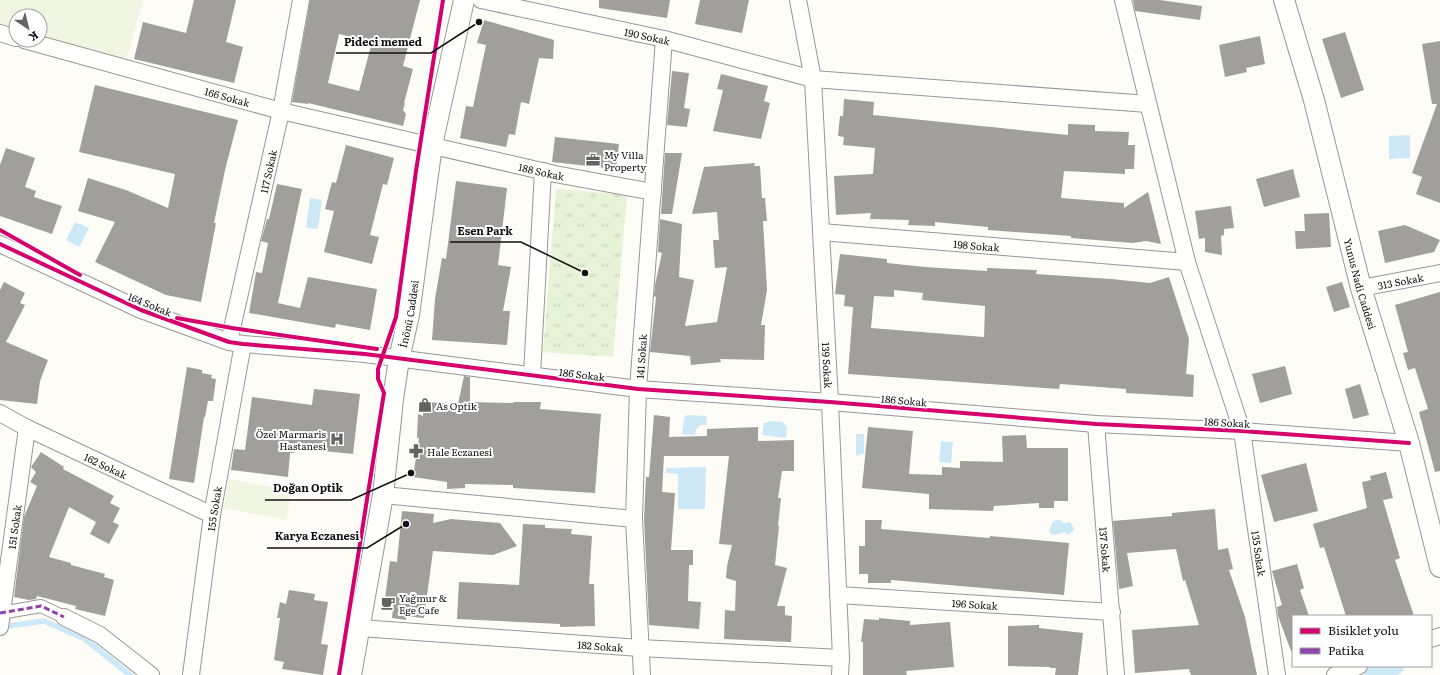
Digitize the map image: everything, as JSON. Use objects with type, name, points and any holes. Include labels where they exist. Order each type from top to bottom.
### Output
[{"type":"street","name":"117 Sokak","points":[[236,343],[301,0]]},
{"type":"street","name":"İnönü Caddesi","points":[[351,675],[383,495],[393,399],[399,359],[409,315],[432,145],[464,0]]},
{"type":"street","name":"190 Sokak","points":[[481,0],[664,39],[812,79],[1148,104]]},
{"type":"street","name":"139 Sokak","points":[[798,0],[812,79],[830,402],[841,658],[840,675]]},
{"type":"street","name":"135 Sokak","points":[[1123,0],[1187,262],[1242,431],[1277,675]]},
{"type":"street","name":"Yunus Nadi Caddesi","points":[[1284,0],[1314,100],[1361,288],[1409,443],[1440,567]]},
{"type":"street","name":"141 Sokak","points":[[642,675],[634,519],[638,389],[664,39]]},
{"type":"street","name":"166 Sokak","points":[[48,47],[281,111],[432,145]]},
{"type":"street","name":"188 Sokak","points":[[432,145],[543,171],[653,192]]},
{"type":"street","points":[[532,375],[543,171]]},
{"type":"street","name":"198 Sokak","points":[[821,232],[1187,262]]},
{"type":"street","name":"164 Sokak","points":[[0,244],[141,310],[236,343],[365,354],[399,359]]},
{"type":"street","name":"313 Sokak","points":[[1361,288],[1440,273]]},
{"type":"street","name":"155 Sokak","points":[[191,675],[236,343]]},
{"type":"street","name":"186 Sokak","points":[[399,359],[638,389],[830,402],[1096,424],[1242,431],[1409,443]]},
{"type":"street","name":"162 Sokak","points":[[0,413],[27,428],[212,515]]},
{"type":"street","name":"137 Sokak","points":[[1096,424],[1116,675]]},
{"type":"street","name":"151 Sokak","points":[[1,618],[27,428]]},
{"type":"street","points":[[383,495],[634,519]]},
{"type":"street","name":"196 Sokak","points":[[838,595],[1112,612]]},
{"type":"street","points":[[1,618],[41,606],[100,635],[150,675]]},
{"type":"street","name":"182 Sokak","points":[[360,628],[640,648],[841,658]]},
{"type":"street","points":[[1335,675],[1356,667]]},
{"type":"green space","points":[[0,0],[143,0],[122,75],[25,48],[48,48],[48,8],[8,8],[8,43],[0,41]]},
{"type":"green space","points":[[556,189],[627,195],[613,357],[543,352]]},
{"type":"green space","points":[[229,479],[292,491],[286,520],[224,508]]},
{"type":"water","points":[[1410,135],[1410,158],[1389,159],[1389,136]]},
{"type":"water","points":[[310,198],[322,200],[318,229],[306,228]]},
{"type":"water","points":[[75,222],[89,228],[79,247],[66,240]]},
{"type":"water","points":[[687,415],[707,416],[706,425],[700,425],[696,429],[695,435],[682,434],[684,418]]},
{"type":"water","points":[[770,421],[782,422],[787,427],[786,438],[762,435],[764,423]]},
{"type":"water","points":[[856,434],[864,434],[864,453],[856,456]]},
{"type":"water","points":[[941,441],[953,442],[951,463],[939,462]]},
{"type":"water","points":[[706,467],[705,509],[678,509],[678,474],[666,473],[666,468]]},
{"type":"water","points":[[1056,520],[1060,520],[1064,523],[1070,522],[1074,528],[1073,531],[1068,535],[1064,532],[1056,535],[1051,534],[1049,531],[1052,523]]},
{"type":"building","points":[[194,0],[236,0],[226,42],[243,47],[234,83],[134,59],[143,22],[186,33]]},
{"type":"building","points":[[310,0],[420,0],[403,66],[413,69],[404,103],[403,110],[406,114],[403,126],[308,103],[292,102]],"holes":[[[339,34],[372,42],[359,91],[328,83]]]},
{"type":"building","points":[[599,0],[670,0],[667,18],[599,8]]},
{"type":"building","points":[[700,0],[749,0],[742,33],[695,24]]},
{"type":"building","points":[[1133,0],[1160,0],[1202,6],[1200,20],[1135,11]]},
{"type":"building","points":[[484,20],[554,40],[553,59],[539,58],[529,104],[521,102],[515,135],[509,134],[506,147],[460,138],[466,106],[473,107],[486,45],[477,43]]},
{"type":"building","points":[[1345,32],[1364,90],[1341,98],[1322,39]]},
{"type":"building","points":[[1260,36],[1265,64],[1246,68],[1247,72],[1225,77],[1219,45]]},
{"type":"building","points":[[1440,41],[1440,203],[1416,194],[1422,177],[1412,173],[1437,104],[1432,104],[1422,44]]},
{"type":"building","points":[[672,71],[689,73],[684,108],[690,109],[687,127],[667,125]]},
{"type":"building","points":[[721,74],[768,86],[764,101],[770,103],[761,139],[713,131],[723,90],[717,89]]},
{"type":"building","points":[[95,85],[238,120],[225,170],[214,223],[216,223],[201,302],[166,295],[95,262],[115,222],[78,211],[88,178],[126,190],[168,208],[175,174],[79,152]]},
{"type":"building","points":[[844,99],[874,102],[873,115],[1068,135],[1068,124],[1095,125],[1095,131],[1129,132],[1128,145],[1135,145],[1134,169],[1125,169],[1125,174],[1064,171],[1061,198],[1124,203],[1124,208],[1148,192],[1161,244],[1146,241],[1133,243],[1071,238],[1071,236],[988,230],[988,227],[935,222],[935,226],[908,225],[909,220],[870,219],[871,213],[836,215],[834,176],[873,174],[875,148],[843,145],[844,137],[838,136],[840,116],[843,116]]},
{"type":"building","points":[[555,137],[619,144],[616,169],[552,162]]},
{"type":"building","points":[[346,145],[394,158],[387,185],[383,184],[370,235],[379,237],[372,264],[324,252],[334,211],[325,209],[332,182],[336,183]]},
{"type":"building","points":[[6,148],[35,158],[25,187],[36,191],[34,197],[62,206],[52,234],[0,216],[0,165]]},
{"type":"building","points":[[665,153],[682,153],[672,214],[661,214]]},
{"type":"building","points":[[755,163],[754,166],[760,166],[762,198],[765,198],[767,221],[763,221],[767,290],[761,325],[765,325],[764,360],[720,359],[721,362],[691,365],[690,356],[650,352],[656,297],[654,296],[655,285],[662,253],[658,252],[660,219],[682,224],[679,277],[694,280],[685,326],[717,322],[727,267],[715,268],[713,240],[719,240],[717,212],[692,214],[704,167]]},
{"type":"building","points":[[1293,169],[1300,197],[1264,207],[1256,179]]},
{"type":"building","points":[[456,181],[507,188],[498,265],[511,267],[503,311],[510,311],[507,345],[432,340],[435,299],[442,258],[446,259]]},
{"type":"building","points":[[277,184],[302,189],[278,303],[300,308],[308,277],[377,289],[370,330],[336,324],[335,328],[249,313],[256,272],[262,273],[268,243],[261,241],[267,219],[269,219]]},
{"type":"building","points":[[1231,206],[1234,228],[1224,229],[1224,235],[1221,236],[1222,255],[1205,252],[1205,238],[1199,239],[1195,211]]},
{"type":"building","points":[[1329,213],[1331,247],[1296,249],[1295,231],[1305,231],[1304,214]]},
{"type":"building","points":[[1405,225],[1440,240],[1434,252],[1385,263],[1378,231]]},
{"type":"building","points":[[840,254],[887,259],[887,263],[925,267],[987,271],[987,268],[1037,270],[1036,274],[1150,283],[1169,277],[1189,339],[1186,374],[1194,375],[1193,397],[1126,393],[1126,389],[1060,384],[1059,389],[848,374],[853,307],[844,306],[845,295],[835,294]],"holes":[[[894,290],[923,293],[922,300],[985,306],[984,337],[871,328],[874,296],[894,297]]]},
{"type":"building","points":[[4,282],[25,293],[20,303],[25,305],[6,342],[48,360],[40,381],[37,404],[0,400],[0,290]]},
{"type":"building","points":[[1342,282],[1350,307],[1334,312],[1326,287]]},
{"type":"building","points":[[1440,292],[1440,471],[1435,472],[1419,412],[1428,409],[1415,368],[1408,370],[1403,353],[1408,352],[1395,305]]},
{"type":"building","points":[[1285,366],[1292,394],[1260,403],[1252,374]]},
{"type":"building","points":[[187,367],[202,370],[202,373],[212,375],[211,378],[216,379],[213,401],[208,401],[204,417],[194,483],[169,479]]},
{"type":"building","points":[[464,376],[470,377],[470,402],[541,402],[540,409],[601,414],[595,493],[513,488],[513,485],[465,484],[465,488],[447,489],[447,482],[413,477],[419,438],[417,438],[418,414],[423,416],[423,402],[458,404]]},
{"type":"building","points":[[1360,384],[1369,415],[1353,419],[1345,389]]},
{"type":"building","points":[[314,389],[360,394],[353,454],[294,448],[294,453],[290,453],[288,477],[231,470],[234,449],[245,450],[252,397],[312,405]]},
{"type":"building","points":[[654,415],[670,417],[669,437],[707,436],[707,429],[758,427],[758,441],[794,440],[794,471],[782,471],[778,498],[781,498],[775,565],[787,568],[777,606],[785,606],[785,615],[792,616],[791,642],[724,639],[725,610],[735,611],[736,581],[726,578],[732,545],[719,544],[729,456],[664,456],[662,492],[675,493],[671,550],[693,550],[693,565],[689,565],[688,601],[701,602],[699,629],[649,625],[644,519],[646,477],[649,477]]},
{"type":"building","points":[[868,427],[913,431],[909,474],[942,475],[942,467],[960,468],[960,461],[1003,462],[1002,436],[1026,435],[1027,448],[1068,448],[1068,501],[1054,501],[1054,508],[1039,508],[1039,503],[994,506],[993,511],[929,509],[929,494],[862,488]]},
{"type":"building","points":[[41,452],[64,467],[63,469],[114,496],[110,503],[120,508],[113,522],[119,525],[109,544],[90,534],[96,522],[69,507],[49,557],[71,563],[71,565],[105,574],[104,577],[114,580],[105,616],[75,609],[76,606],[37,596],[36,599],[29,600],[14,597],[24,517],[37,486],[30,482],[36,472],[31,467]]},
{"type":"building","points":[[1306,463],[1318,511],[1274,522],[1261,475]]},
{"type":"building","points":[[1386,472],[1393,498],[1383,500],[1400,558],[1395,560],[1414,615],[1346,615],[1324,547],[1320,548],[1313,524],[1367,508],[1362,482],[1371,480],[1370,476]]},
{"type":"building","points":[[1215,509],[1218,550],[1228,548],[1233,569],[1229,570],[1245,617],[1257,675],[1191,675],[1189,669],[1135,673],[1132,630],[1199,625],[1185,580],[1183,581],[1176,549],[1127,553],[1133,586],[1119,589],[1113,521],[1172,516],[1172,513]]},
{"type":"building","points":[[402,511],[434,514],[433,523],[451,519],[500,523],[517,546],[493,555],[433,551],[424,618],[406,616],[406,620],[392,618],[394,599],[385,598],[390,561],[397,562]]},
{"type":"building","points":[[865,520],[882,520],[881,529],[1069,543],[1064,595],[891,580],[891,583],[868,583],[868,574],[859,574],[859,546],[865,546]]},
{"type":"building","points":[[523,524],[545,525],[545,528],[572,529],[571,534],[592,536],[589,584],[594,584],[595,626],[560,627],[560,624],[457,619],[459,582],[519,585]]},
{"type":"building","points":[[1297,564],[1304,588],[1300,590],[1309,615],[1292,615],[1292,651],[1278,616],[1277,607],[1282,605],[1272,571]]},
{"type":"building","points":[[289,590],[315,594],[314,600],[328,602],[321,644],[328,645],[323,675],[282,669],[284,662],[274,660],[280,618],[277,618],[280,602],[286,604]]},
{"type":"building","points":[[879,618],[910,621],[910,625],[950,622],[954,667],[906,671],[907,675],[863,675],[863,642],[861,642],[864,619],[879,620]]},
{"type":"building","points":[[1039,625],[1039,628],[1083,633],[1078,675],[1055,675],[1056,668],[1050,667],[1008,666],[1008,626]]},
{"type":"waterway","points":[[1,627],[44,621],[85,639],[130,675]]},
{"type":"waterway","points":[[1374,675],[1393,667]]},
{"type":"marked path","points":[[0,613],[41,606],[64,617]]},
{"type":"cycle path","points":[[339,675],[384,393],[378,379],[378,369],[396,317],[416,171],[443,0]]},
{"type":"cycle path","points":[[0,230],[80,275]]},
{"type":"cycle path","points":[[0,244],[141,310],[229,342],[243,344],[365,354],[638,389],[830,402],[1096,424],[1242,431],[1409,443]]},
{"type":"cycle path","points":[[177,318],[232,328],[377,349]]},
{"type":"place","name":"Pideci memed","points":[[479,22]]},
{"type":"place","name":"My Villa Property","points":[[593,160]]},
{"type":"place","name":"Esen Park","points":[[585,273]]},
{"type":"place","name":"As Optik","points":[[425,405]]},
{"type":"place","name":"Özel Marmaris Hastanesi","points":[[337,439]]},
{"type":"place","name":"Hale Eczanesi","points":[[416,451]]},
{"type":"place","name":"Doğan Optik","points":[[411,473]]},
{"type":"place","name":"Karya Eczanesi","points":[[406,524]]},
{"type":"place","name":"Yağmur & Ege Cafe","points":[[388,603]]}]
